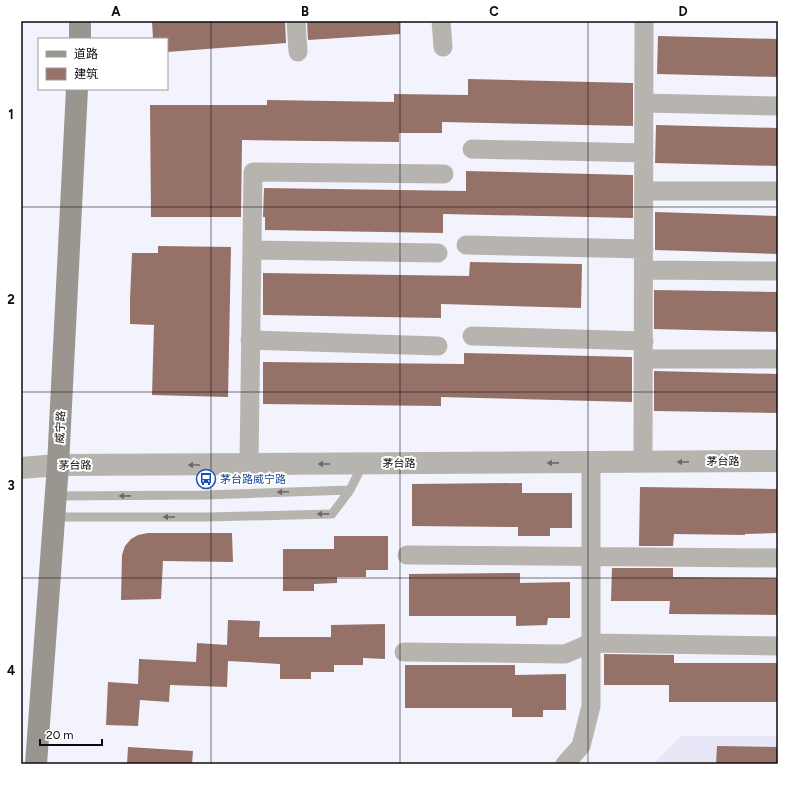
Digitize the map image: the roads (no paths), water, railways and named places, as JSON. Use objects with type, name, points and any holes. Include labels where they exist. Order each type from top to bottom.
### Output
[{"type":"main road","points":[[80,21],[80,38]]},
{"type":"main road","name":"威宁路","points":[[36,764],[58,465],[77,90]]},
{"type":"street","points":[[296,21],[298,52]]},
{"type":"street","points":[[441,21],[443,47]]},
{"type":"street","points":[[643,462],[644,21]]},
{"type":"street","points":[[644,103],[778,106]]},
{"type":"street","points":[[472,149],[644,153]]},
{"type":"street","points":[[249,464],[253,172],[444,174]]},
{"type":"street","points":[[644,191],[778,191]]},
{"type":"street","points":[[466,245],[644,249]]},
{"type":"street","points":[[252,250],[438,253]]},
{"type":"street","points":[[644,270],[778,271]]},
{"type":"street","points":[[472,336],[778,359]]},
{"type":"street","points":[[250,340],[438,346]]},
{"type":"street","name":"茅台路","points":[[21,468],[58,465],[778,461]]},
{"type":"street","points":[[566,764],[581,746],[591,706],[591,462]]},
{"type":"street","points":[[407,555],[778,558]]},
{"type":"street","points":[[404,652],[565,654],[591,643],[778,646]]},
{"type":"lane","points":[[55,507],[208,516],[332,514],[350,490],[363,464]]},
{"type":"lane","points":[[55,507],[206,495],[350,490]]},
{"type":"place","name":"茅台路威宁路","points":[[206,479]]}]
